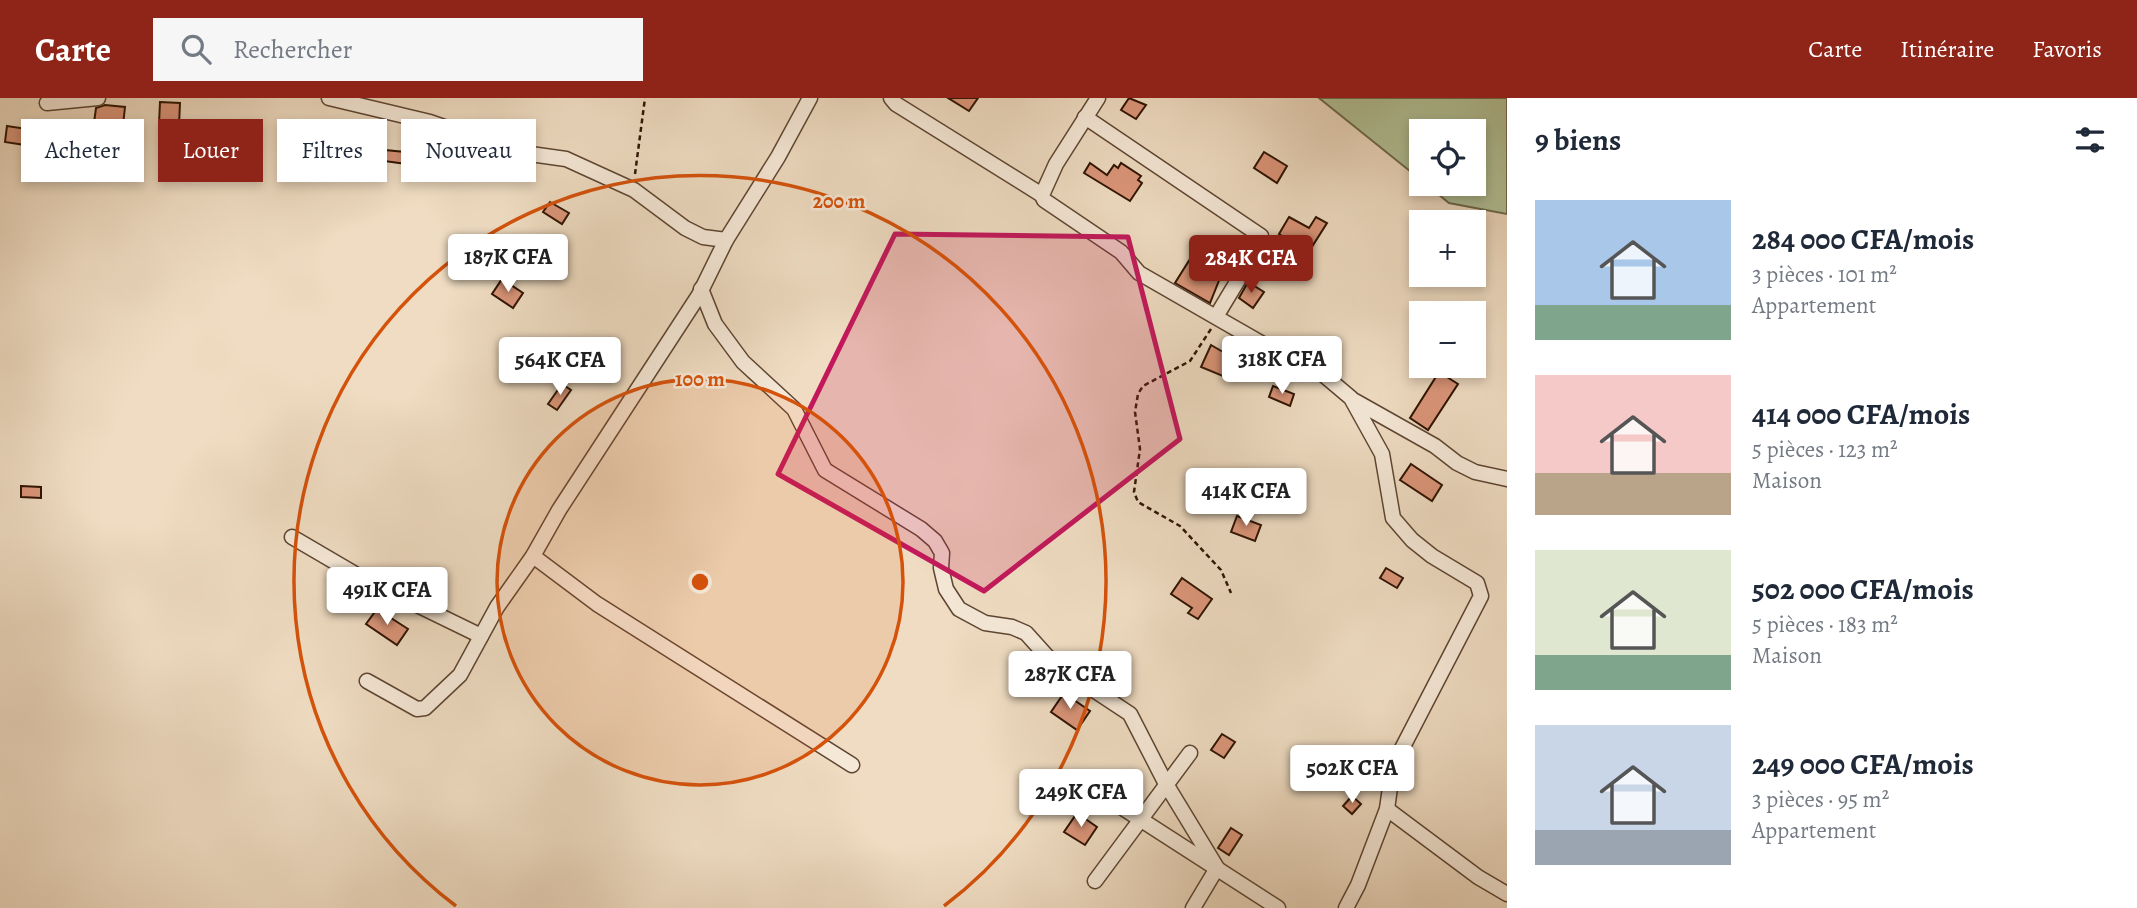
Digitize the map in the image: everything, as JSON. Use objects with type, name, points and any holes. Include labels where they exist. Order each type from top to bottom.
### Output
[{"type":"street","points":[[47,103],[99,98]]},
{"type":"street","points":[[329,98],[429,121],[516,152],[566,159],[634,190],[685,228],[703,237],[726,240]]},
{"type":"street","points":[[367,681],[417,709],[425,708],[460,675],[481,636],[701,289],[726,240],[778,157],[810,98]]},
{"type":"street","points":[[891,98],[1042,195],[1048,204],[1121,252],[1139,273],[1280,354],[1319,371],[1351,398],[1435,446],[1457,463],[1475,472],[1507,479]]},
{"type":"street","points":[[1042,195],[1056,164],[1098,98]]},
{"type":"street","points":[[1085,117],[1261,236],[1261,242],[1217,316]]},
{"type":"street","points":[[701,289],[715,324],[743,362],[794,409],[825,470],[921,529],[935,541],[942,553],[941,568],[946,589],[959,609],[985,623],[1012,627],[1026,633],[1053,663],[1130,714],[1166,784],[1217,868]]},
{"type":"street","points":[[1346,908],[1359,885],[1387,809],[1393,765],[1481,596],[1477,583],[1432,556],[1412,540],[1393,517],[1382,454],[1351,398]]},
{"type":"street","points":[[292,537],[362,578],[481,636]]},
{"type":"street","points":[[533,555],[597,604],[852,765]]},
{"type":"street","points":[[1095,881],[1138,819],[1190,753]]},
{"type":"street","points":[[1096,790],[1278,908]]},
{"type":"street","points":[[1387,809],[1478,877],[1507,894]]},
{"type":"street","points":[[1193,908],[1217,868]]},
{"type":"path","points":[[634,190],[646,98]]},
{"type":"path","points":[[1217,316],[1208,336],[1190,361],[1143,386],[1138,394],[1135,412],[1140,449],[1134,492],[1138,502],[1180,526],[1221,570],[1231,593]]},
{"type":"highlighted area","points":[[895,234],[1128,237],[1180,439],[984,591],[778,474]]},
{"type":"green space","points":[[1319,98],[1507,98],[1507,214],[1449,203],[1441,196],[1486,196],[1486,119],[1409,119],[1409,170]]},
{"type":"building","points":[[948,98],[978,98],[969,111]]},
{"type":"building","points":[[1129,98],[1146,105],[1136,119],[1121,110]]},
{"type":"building","points":[[160,102],[180,103],[179,119],[159,119]]},
{"type":"building","points":[[105,105],[125,107],[124,119],[94,119],[96,108]]},
{"type":"building","points":[[7,126],[21,128],[21,144],[5,142]]},
{"type":"building","points":[[387,150],[401,152],[401,163],[387,161]]},
{"type":"building","points":[[1264,152],[1287,166],[1277,183],[1254,168]]},
{"type":"building","points":[[1090,163],[1107,175],[1114,165],[1118,168],[1121,163],[1141,176],[1138,180],[1142,183],[1130,201],[1084,173]]},
{"type":"building","points":[[550,202],[569,213],[562,224],[543,212]]},
{"type":"building","points":[[1289,217],[1309,228],[1316,217],[1327,223],[1308,253],[1279,234]]},
{"type":"building","points":[[1190,259],[1222,273],[1210,303],[1175,283]]},
{"type":"building","points":[[502,279],[523,293],[513,308],[492,294]]},
{"type":"building","points":[[1248,282],[1264,292],[1253,308],[1239,298]]},
{"type":"building","points":[[1211,345],[1242,363],[1235,381],[1201,367]]},
{"type":"building","points":[[1435,378],[1448,378],[1458,384],[1428,430],[1410,418]]},
{"type":"building","points":[[562,384],[571,390],[557,410],[548,404]]},
{"type":"building","points":[[1273,386],[1294,394],[1290,406],[1269,397]]},
{"type":"building","points":[[1411,464],[1442,485],[1432,501],[1400,480]]},
{"type":"building","points":[[21,486],[41,487],[41,498],[21,497]]},
{"type":"building","points":[[1237,516],[1261,525],[1255,541],[1231,532]]},
{"type":"building","points":[[1386,568],[1403,578],[1397,588],[1380,578]]},
{"type":"building","points":[[1182,578],[1212,599],[1198,619],[1188,613],[1192,608],[1171,594]]},
{"type":"building","points":[[377,609],[408,629],[397,645],[366,624]]},
{"type":"building","points":[[1064,693],[1090,711],[1077,730],[1051,712]]},
{"type":"building","points":[[1222,734],[1235,742],[1224,758],[1211,750]]},
{"type":"building","points":[[1352,796],[1361,804],[1352,814],[1343,806]]},
{"type":"building","points":[[1077,813],[1097,827],[1085,845],[1064,832]]},
{"type":"building","points":[[1231,828],[1242,835],[1229,855],[1218,848]]}]
